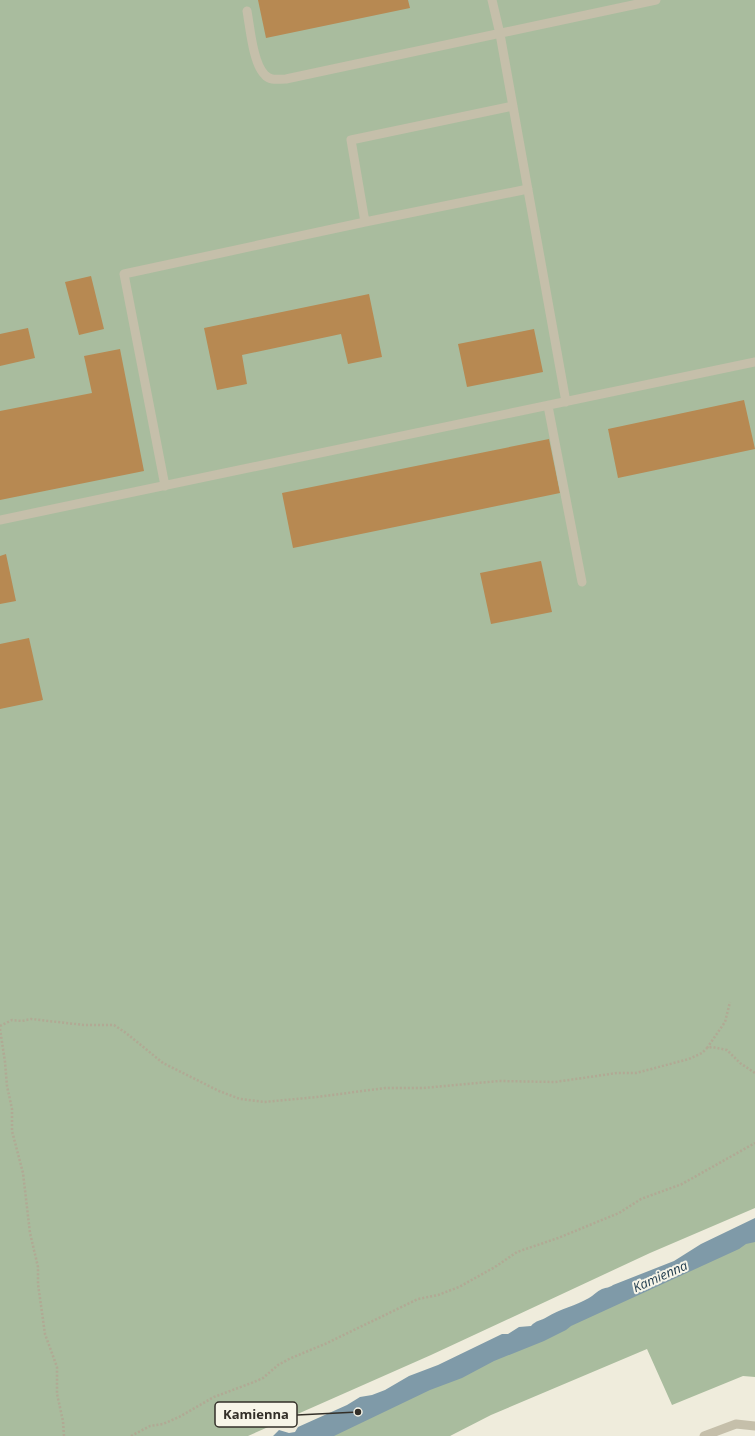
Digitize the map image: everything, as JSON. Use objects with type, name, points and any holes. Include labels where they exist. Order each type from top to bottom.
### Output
[{"type":"lane","points":[[492,0],[500,34],[566,402]]},
{"type":"lane","points":[[247,11],[258,63],[265,75],[273,80],[286,79],[656,0]]},
{"type":"lane","points":[[365,222],[351,140],[513,106]]},
{"type":"lane","points":[[165,486],[124,274],[365,222],[528,189]]},
{"type":"lane","points":[[0,520],[755,362]]},
{"type":"lane","points":[[548,406],[582,582]]},
{"type":"lane","points":[[704,1436],[736,1424],[755,1426]]},
{"type":"path","points":[[64,1436],[64,1421],[57,1394],[57,1367],[45,1334],[38,1284],[38,1267],[30,1233],[23,1173],[12,1131],[12,1109],[7,1086],[6,1062],[0,1028],[12,1020],[31,1019],[84,1026],[114,1025],[163,1063],[240,1099],[264,1102],[304,1099],[385,1088],[423,1088],[499,1082],[555,1082],[617,1073],[636,1073],[689,1059],[702,1053],[725,1022],[730,1002]]},
{"type":"path","points":[[707,1048],[712,1047],[727,1050],[740,1063],[755,1073]]},
{"type":"path","points":[[131,1436],[150,1426],[163,1424],[178,1417],[214,1397],[263,1378],[278,1365],[290,1358],[325,1344],[418,1299],[438,1295],[459,1287],[495,1267],[517,1252],[619,1214],[641,1199],[687,1181],[755,1143]]},
{"type":"green space","points":[[0,0],[755,0],[755,1208],[650,1253],[431,1355],[248,1436],[0,1436]]},
{"type":"green space","points":[[755,1237],[755,1377],[743,1376],[672,1405],[647,1349],[491,1415],[450,1436],[312,1436]]},
{"type":"water","points":[[755,1218],[755,1242],[746,1244],[739,1249],[571,1326],[544,1341],[494,1361],[462,1378],[430,1390],[334,1436],[273,1436],[279,1430],[289,1433],[295,1432],[298,1427],[347,1405],[360,1397],[372,1395],[385,1390],[409,1376],[438,1365],[502,1334],[508,1334],[519,1327],[531,1326],[552,1314],[584,1301],[602,1289],[674,1261],[701,1244]]},
{"type":"building","points":[[258,0],[408,0],[410,8],[266,38]]},
{"type":"building","points":[[91,276],[104,329],[79,335],[65,282]]},
{"type":"building","points":[[369,294],[382,357],[348,364],[341,334],[242,355],[247,384],[217,390],[204,328]]},
{"type":"building","points":[[28,328],[35,358],[0,366],[0,334]]},
{"type":"building","points":[[534,329],[543,372],[467,387],[458,344]]},
{"type":"building","points":[[120,349],[144,471],[0,500],[0,411],[92,393],[84,356]]},
{"type":"building","points":[[744,400],[755,449],[618,478],[608,429]]},
{"type":"building","points":[[549,439],[560,493],[293,548],[282,493]]},
{"type":"building","points":[[6,554],[16,601],[0,604],[0,556]]},
{"type":"building","points":[[541,561],[552,612],[491,624],[480,573]]},
{"type":"building","points":[[29,638],[43,700],[0,709],[0,644]]},
{"type":"place","name":"Kamienna","points":[[358,1412]]}]
